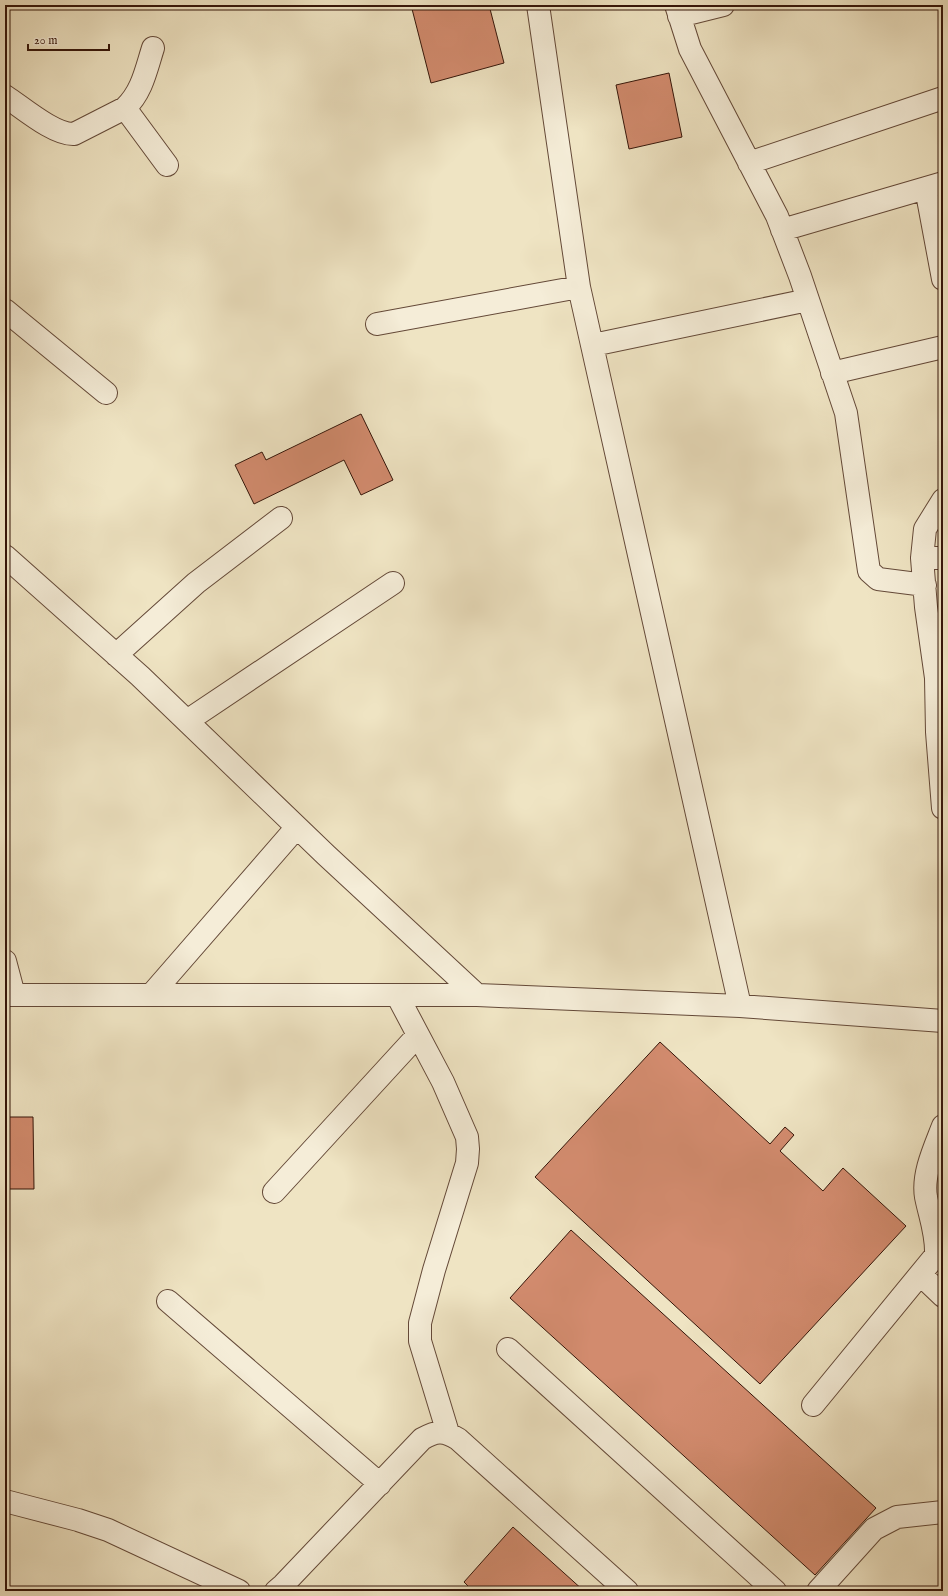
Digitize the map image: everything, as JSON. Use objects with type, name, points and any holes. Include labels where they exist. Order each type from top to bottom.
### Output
[{"type":"street","points":[[538,5],[579,287],[740,1006]]},
{"type":"street","points":[[723,5],[677,10],[690,50],[782,230],[808,300],[846,413],[869,571],[878,579],[924,585]]},
{"type":"street","points":[[5,96],[53,128],[66,135],[74,134],[125,108],[134,100],[139,90],[153,48]]},
{"type":"street","points":[[749,163],[943,98]]},
{"type":"street","points":[[125,108],[166,165]]},
{"type":"street","points":[[782,230],[934,186],[943,279]]},
{"type":"street","points":[[377,324],[579,287]]},
{"type":"street","points":[[593,345],[808,300]]},
{"type":"street","points":[[5,310],[106,393]]},
{"type":"street","points":[[832,373],[943,348]]},
{"type":"street","points":[[943,500],[925,529],[933,558],[924,585],[936,630],[937,732],[943,808]]},
{"type":"street","points":[[116,655],[196,583],[282,518]]},
{"type":"street","points":[[5,556],[116,655],[187,721],[297,827],[477,995]]},
{"type":"street","points":[[187,721],[393,583]]},
{"type":"street","points":[[151,995],[297,827]]},
{"type":"street","points":[[5,961],[10,995],[477,995],[740,1006],[943,1017]]},
{"type":"street","points":[[397,995],[443,1082],[467,1137],[467,1163],[434,1270],[420,1323],[420,1341],[448,1433]]},
{"type":"street","points":[[274,1192],[418,1035]]},
{"type":"street","points":[[813,1405],[936,1255],[937,1243],[926,1197],[926,1184],[933,1153],[943,1126]]},
{"type":"street","points":[[921,1275],[943,1296]]},
{"type":"street","points":[[168,1301],[380,1484]]},
{"type":"street","points":[[508,1349],[775,1591]]},
{"type":"street","points":[[276,1591],[422,1439],[433,1432],[448,1433],[464,1444],[627,1591]]},
{"type":"street","points":[[5,1501],[78,1520],[108,1530],[239,1591]]},
{"type":"street","points":[[818,1591],[874,1529],[897,1517],[943,1512]]},
{"type":"building","points":[[411,5],[489,5],[504,63],[431,83]]},
{"type":"building","points":[[669,73],[682,137],[629,149],[616,85]]},
{"type":"building","points":[[361,414],[393,480],[361,495],[344,460],[254,504],[235,465],[262,452],[266,460]]},
{"type":"building","points":[[660,1042],[770,1144],[785,1127],[794,1135],[780,1151],[823,1191],[843,1168],[906,1226],[760,1384],[535,1177]]},
{"type":"building","points":[[5,1117],[33,1117],[34,1189],[5,1189]]},
{"type":"building","points":[[571,1230],[876,1508],[815,1575],[510,1298]]},
{"type":"building","points":[[513,1527],[584,1591],[473,1591],[464,1582]]}]
